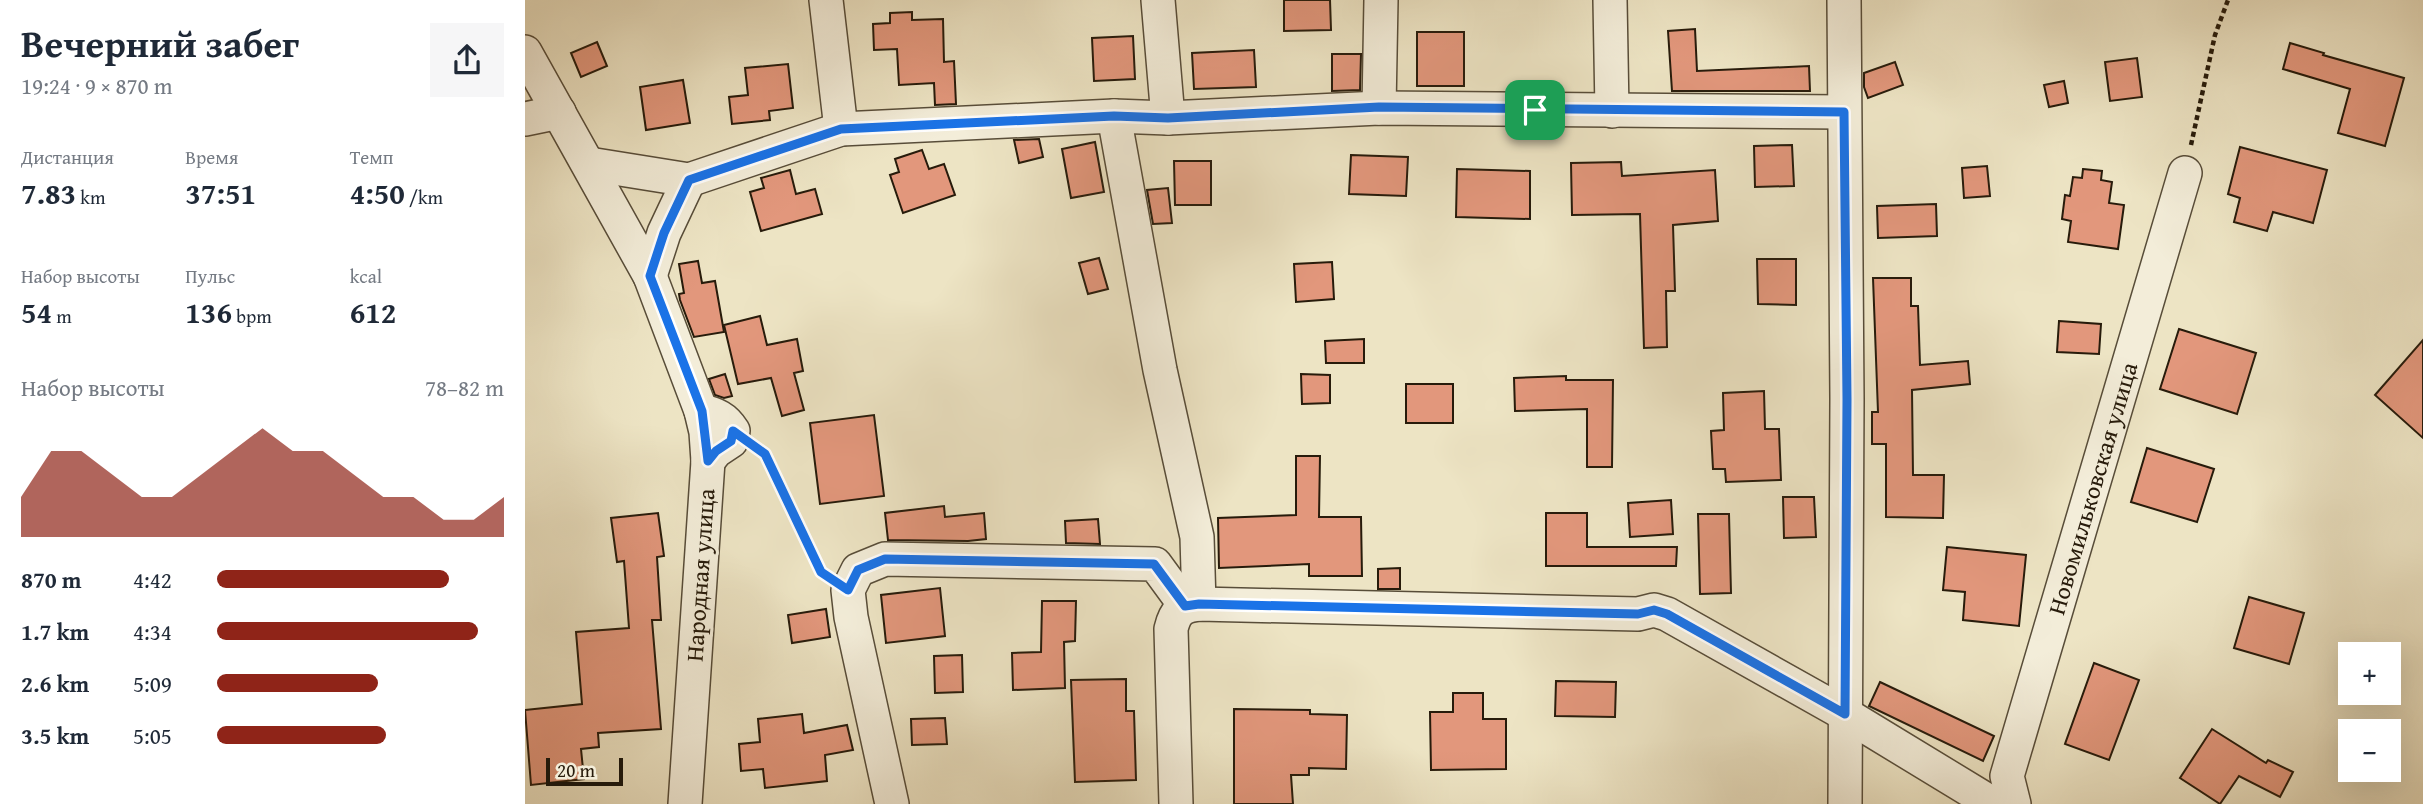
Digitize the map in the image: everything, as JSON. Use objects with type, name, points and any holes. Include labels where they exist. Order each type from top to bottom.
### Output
[{"type":"street","points":[[826,0],[841,129]]},
{"type":"street","points":[[1158,0],[1168,118]]},
{"type":"street","points":[[1379,107],[1381,0]]},
{"type":"street","points":[[1610,0],[1612,111]]},
{"type":"street","points":[[1844,0],[1847,399],[1845,804]]},
{"type":"street","name":"Народная улица","points":[[525,52],[650,276],[702,411],[708,461],[685,804]]},
{"type":"street","points":[[589,164],[689,180],[841,129],[1114,116],[1168,118],[1379,107],[1844,112]]},
{"type":"street","points":[[525,119],[559,112]]},
{"type":"street","points":[[1114,116],[1160,370],[1197,537],[1192,605]]},
{"type":"street","name":"Новомильковская улица","points":[[2014,804],[2007,776],[2185,173]]},
{"type":"street","points":[[650,276],[664,233],[689,180]]},
{"type":"street","points":[[702,411],[727,421],[733,431],[731,441],[716,451],[708,461]]},
{"type":"street","points":[[892,804],[851,617],[848,590],[858,570],[885,559],[1154,564],[1192,605]]},
{"type":"street","points":[[1176,804],[1171,629],[1174,615],[1192,605],[1638,614],[1654,610],[1667,614],[1845,714],[1993,804]]},
{"type":"path","points":[[2185,173],[2215,35],[2228,0]]},
{"type":"path","points":[[733,431],[765,454],[821,572],[848,590]]},
{"type":"building","points":[[1284,0],[1330,0],[1331,30],[1284,31]]},
{"type":"building","points":[[912,12],[912,20],[943,19],[944,62],[954,61],[956,104],[935,105],[934,83],[899,85],[897,49],[874,50],[873,24],[890,23],[890,13]]},
{"type":"building","points":[[1695,29],[1697,71],[1809,66],[1810,91],[1672,91],[1668,31]]},
{"type":"building","points":[[1417,32],[1464,32],[1464,86],[1417,86]]},
{"type":"building","points":[[1133,36],[1135,79],[1094,81],[1092,38]]},
{"type":"building","points":[[597,42],[607,66],[581,77],[571,53]]},
{"type":"building","points":[[2290,43],[2404,78],[2385,146],[2338,133],[2350,89],[2283,69]]},
{"type":"building","points":[[1254,50],[1256,87],[1194,89],[1192,53]]},
{"type":"building","points":[[1332,54],[1361,54],[1360,90],[1332,91]]},
{"type":"building","points":[[2137,58],[2142,97],[2110,101],[2105,62]]},
{"type":"building","points":[[1895,62],[1903,85],[1868,98],[1864,87],[1864,73]]},
{"type":"building","points":[[788,64],[793,108],[769,111],[770,120],[732,124],[729,97],[748,95],[745,68]]},
{"type":"building","points":[[683,80],[690,123],[646,130],[640,87]]},
{"type":"building","points":[[2064,81],[2068,103],[2049,107],[2044,85]]},
{"type":"building","points":[[1039,139],[1043,157],[1019,163],[1014,140]]},
{"type":"building","points":[[1095,142],[1104,192],[1071,198],[1062,149]]},
{"type":"building","points":[[1792,145],[1794,186],[1755,187],[1754,146]]},
{"type":"building","points":[[2240,147],[2327,170],[2313,223],[2273,212],[2267,231],[2234,222],[2240,198],[2228,194]]},
{"type":"building","points":[[922,150],[929,169],[944,164],[955,195],[903,213],[890,175],[899,172],[895,159]]},
{"type":"building","points":[[1351,155],[1408,157],[1406,196],[1349,194]]},
{"type":"building","points":[[1174,161],[1211,161],[1211,205],[1175,205]]},
{"type":"building","points":[[1621,162],[1622,176],[1715,170],[1718,221],[1673,225],[1675,291],[1666,291],[1667,347],[1644,348],[1640,214],[1572,215],[1571,163]]},
{"type":"building","points":[[1987,166],[1990,196],[1964,198],[1962,168]]},
{"type":"building","points":[[1457,169],[1530,171],[1530,219],[1456,217]]},
{"type":"building","points":[[2083,169],[2102,171],[2101,180],[2112,182],[2109,203],[2124,205],[2118,249],[2068,242],[2071,221],[2062,219],[2065,195],[2070,196],[2073,177],[2082,178]]},
{"type":"building","points":[[790,170],[796,194],[815,189],[822,214],[761,231],[750,192],[764,188],[761,178]]},
{"type":"building","points":[[1168,188],[1172,223],[1153,224],[1147,190]]},
{"type":"building","points":[[1936,204],[1937,236],[1878,238],[1877,206]]},
{"type":"building","points":[[1099,258],[1108,289],[1088,294],[1079,263]]},
{"type":"building","points":[[1757,259],[1796,259],[1796,305],[1758,304]]},
{"type":"building","points":[[698,261],[702,283],[715,281],[724,332],[694,337],[680,300],[679,294],[684,293],[679,264]]},
{"type":"building","points":[[1332,262],[1334,299],[1296,302],[1294,264]]},
{"type":"building","points":[[1873,278],[1911,278],[1911,306],[1918,306],[1920,365],[1968,361],[1970,384],[1912,390],[1913,475],[1944,475],[1943,518],[1886,517],[1886,444],[1872,444],[1872,412],[1878,412]]},
{"type":"building","points":[[760,316],[767,345],[797,339],[803,371],[794,373],[804,410],[782,416],[771,378],[738,384],[724,325]]},
{"type":"building","points":[[2059,321],[2101,324],[2099,354],[2057,352]]},
{"type":"building","points":[[2179,329],[2256,353],[2237,414],[2160,389]]},
{"type":"building","points":[[1364,339],[1364,363],[1326,363],[1325,341]]},
{"type":"building","points":[[2423,340],[2423,438],[2375,395]]},
{"type":"building","points":[[725,374],[732,396],[724,398],[715,395],[709,379]]},
{"type":"building","points":[[1301,374],[1330,375],[1330,403],[1302,404]]},
{"type":"building","points":[[1566,376],[1566,380],[1613,380],[1612,467],[1587,467],[1587,409],[1515,411],[1514,378]]},
{"type":"building","points":[[1406,384],[1453,384],[1453,423],[1406,423]]},
{"type":"building","points":[[1764,391],[1765,429],[1779,429],[1781,480],[1726,482],[1725,469],[1713,469],[1711,431],[1724,430],[1723,393]]},
{"type":"building","points":[[874,415],[884,496],[820,504],[810,423]]},
{"type":"building","points":[[2147,448],[2214,469],[2197,522],[2131,502]]},
{"type":"building","points":[[1296,456],[1320,456],[1319,517],[1361,517],[1362,576],[1309,576],[1309,564],[1219,568],[1218,518],[1296,515]]},
{"type":"building","points":[[1783,497],[1814,497],[1816,537],[1784,538]]},
{"type":"building","points":[[1671,500],[1673,534],[1630,537],[1628,503]]},
{"type":"building","points":[[944,506],[945,517],[984,513],[986,539],[888,540],[885,513]]},
{"type":"building","points":[[658,513],[664,556],[657,557],[661,620],[652,620],[661,729],[598,733],[599,747],[581,749],[584,779],[531,785],[525,710],[582,704],[576,632],[629,628],[624,561],[617,562],[611,518]]},
{"type":"building","points":[[1546,513],[1587,513],[1587,547],[1677,547],[1676,566],[1546,566]]},
{"type":"building","points":[[1698,514],[1729,514],[1731,593],[1700,594]]},
{"type":"building","points":[[1098,519],[1100,544],[1066,543],[1065,521]]},
{"type":"building","points":[[1947,547],[2026,555],[2019,626],[1963,620],[1965,592],[1943,590]]},
{"type":"building","points":[[1400,568],[1400,589],[1378,589],[1378,569]]},
{"type":"building","points":[[940,588],[945,636],[886,643],[881,595]]},
{"type":"building","points":[[2249,597],[2304,613],[2289,664],[2234,648]]},
{"type":"building","points":[[1042,601],[1076,601],[1075,641],[1064,642],[1065,688],[1013,690],[1012,653],[1041,652]]},
{"type":"building","points":[[826,609],[830,637],[792,643],[788,615]]},
{"type":"building","points":[[962,655],[963,692],[935,693],[934,656]]},
{"type":"building","points":[[2094,663],[2139,680],[2109,760],[2065,744]]},
{"type":"building","points":[[1126,679],[1126,711],[1134,711],[1136,780],[1075,782],[1071,680]]},
{"type":"building","points":[[1556,681],[1616,682],[1615,717],[1555,716]]},
{"type":"building","points":[[1880,682],[1994,736],[1983,761],[1869,706]]},
{"type":"building","points":[[1453,693],[1483,693],[1483,719],[1506,719],[1506,769],[1431,770],[1430,712],[1453,712]]},
{"type":"building","points":[[1234,709],[1310,710],[1310,714],[1347,715],[1346,769],[1309,768],[1309,775],[1291,775],[1293,804],[1234,804]]},
{"type":"building","points":[[802,714],[804,733],[847,725],[853,750],[825,755],[827,781],[765,788],[763,769],[741,771],[739,744],[760,742],[758,719]]},
{"type":"building","points":[[945,718],[947,744],[912,745],[911,719]]},
{"type":"building","points":[[2212,729],[2266,763],[2268,760],[2293,772],[2280,797],[2239,776],[2220,804],[2180,778]]},
{"type":"route","points":[[1379,107],[1535,110],[1844,112],[1847,399],[1845,714],[1667,614],[1654,610],[1638,614],[1199,604],[1185,606],[1154,564],[885,559],[858,570],[848,590],[821,572],[765,454],[733,431],[731,441],[716,451],[708,461],[702,411],[650,276],[664,233],[689,180],[841,129],[1114,116],[1168,118],[1379,107]]}]
